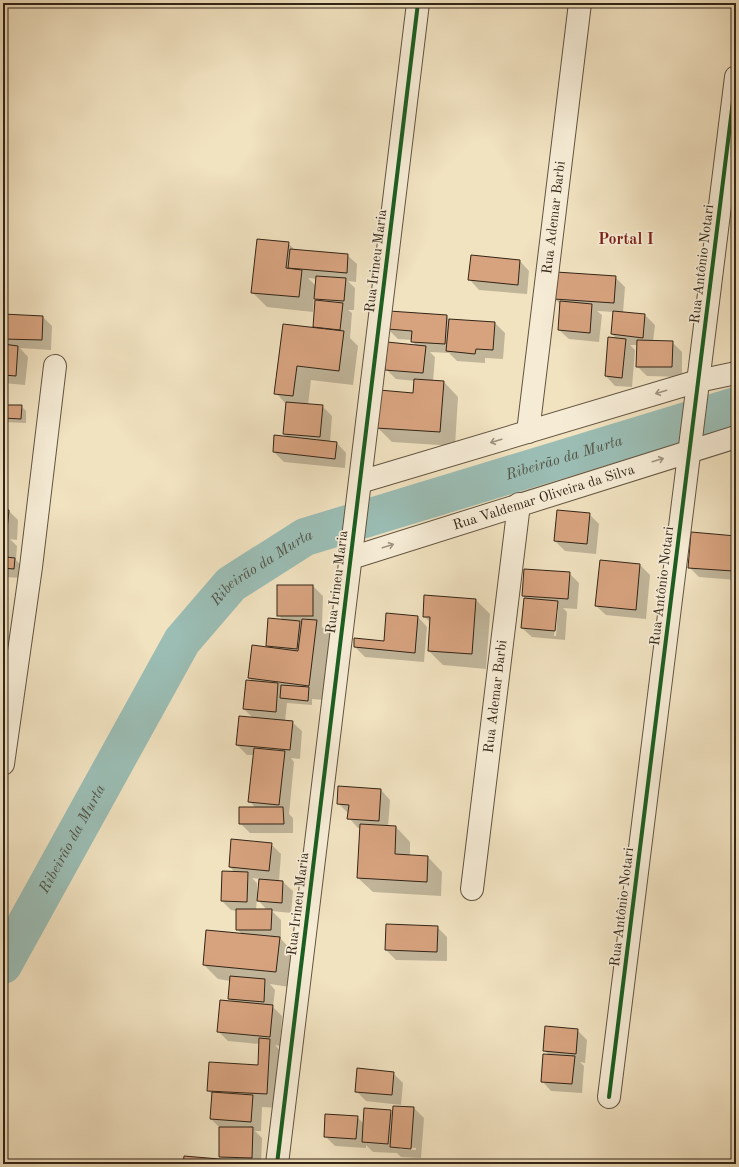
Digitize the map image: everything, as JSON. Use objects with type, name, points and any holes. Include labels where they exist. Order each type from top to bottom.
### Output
[{"type":"street","name":"Rua Irineu Maria","points":[[277,1164],[418,3]]},
{"type":"street","name":"Rua Ademar Barbi","points":[[528,432],[580,3]]},
{"type":"street","name":"Rua Antônio Notari","points":[[609,1097],[736,77]]},
{"type":"street","points":[[3,764],[31,567],[55,366]]},
{"type":"street","points":[[359,490],[528,432],[698,386],[736,373]]},
{"type":"street","name":"Rua Valdemar Oliveira da Silva","points":[[351,553],[519,504],[690,446],[736,437]]},
{"type":"street","name":"Rua Ademar Barbi","points":[[472,889],[519,504]]},
{"type":"building","points":[[257,239],[289,242],[286,268],[302,270],[299,297],[251,293]]},
{"type":"building","points":[[290,249],[348,254],[347,273],[288,268]]},
{"type":"building","points":[[471,255],[520,260],[518,285],[468,280]]},
{"type":"building","points":[[556,272],[616,276],[614,303],[554,299]]},
{"type":"building","points":[[316,276],[346,278],[344,301],[314,299]]},
{"type":"building","points":[[315,300],[343,303],[340,330],[313,327]]},
{"type":"building","points":[[560,301],[592,304],[590,333],[558,330]]},
{"type":"building","points":[[389,311],[447,315],[445,344],[411,342],[412,331],[387,329]]},
{"type":"building","points":[[613,311],[645,314],[643,338],[611,334]]},
{"type":"building","points":[[3,314],[43,316],[42,340],[3,339]]},
{"type":"building","points":[[449,319],[495,322],[493,350],[476,349],[475,354],[446,351]]},
{"type":"building","points":[[283,324],[344,331],[339,371],[297,366],[293,396],[274,394]]},
{"type":"building","points":[[608,337],[626,339],[622,378],[605,376]]},
{"type":"building","points":[[637,340],[673,341],[672,367],[636,367]]},
{"type":"building","points":[[387,342],[426,346],[423,373],[385,370]]},
{"type":"building","points":[[3,344],[18,346],[16,376],[3,375]]},
{"type":"building","points":[[414,379],[444,381],[440,432],[376,428],[379,390],[413,393]]},
{"type":"building","points":[[286,402],[323,405],[320,437],[283,434]]},
{"type":"building","points":[[3,405],[22,405],[21,419],[3,418]]},
{"type":"building","points":[[274,435],[337,442],[335,459],[273,452]]},
{"type":"building","points":[[3,509],[9,510],[7,530],[3,530]]},
{"type":"building","points":[[557,510],[590,513],[587,544],[554,541]]},
{"type":"building","points":[[691,532],[736,536],[733,571],[688,568]]},
{"type":"building","points":[[3,535],[7,535],[6,557],[15,558],[14,569],[3,568]]},
{"type":"building","points":[[600,560],[640,564],[636,610],[595,606]]},
{"type":"building","points":[[524,569],[570,572],[568,599],[522,596]]},
{"type":"building","points":[[277,585],[313,585],[313,616],[277,616]]},
{"type":"building","points":[[424,595],[476,599],[472,654],[428,651],[430,617],[423,617]]},
{"type":"building","points":[[524,598],[558,601],[555,631],[521,628]]},
{"type":"building","points":[[386,613],[418,616],[415,653],[354,647],[354,638],[384,641]]},
{"type":"building","points":[[268,618],[300,621],[297,649],[266,646]]},
{"type":"building","points":[[302,619],[317,620],[309,686],[248,678],[252,645],[298,651]]},
{"type":"building","points":[[246,680],[278,683],[276,712],[243,709]]},
{"type":"building","points":[[281,685],[309,687],[308,701],[280,698]]},
{"type":"building","points":[[239,716],[293,721],[290,750],[236,745]]},
{"type":"building","points":[[254,748],[285,751],[279,805],[248,802]]},
{"type":"building","points":[[338,786],[381,789],[379,821],[347,819],[349,805],[337,804]]},
{"type":"building","points":[[239,807],[283,807],[284,824],[239,824]]},
{"type":"building","points":[[360,824],[396,826],[395,854],[428,856],[427,882],[357,878]]},
{"type":"building","points":[[231,839],[272,843],[269,871],[229,867]]},
{"type":"building","points":[[222,871],[248,872],[247,902],[221,901]]},
{"type":"building","points":[[259,879],[283,881],[282,903],[257,901]]},
{"type":"building","points":[[236,909],[272,909],[271,930],[236,930]]},
{"type":"building","points":[[386,924],[438,926],[437,952],[385,950]]},
{"type":"building","points":[[206,930],[280,937],[276,972],[203,965]]},
{"type":"building","points":[[230,976],[265,979],[264,1002],[228,999]]},
{"type":"building","points":[[220,1000],[273,1005],[270,1037],[217,1032]]},
{"type":"building","points":[[545,1026],[578,1029],[576,1054],[543,1051]]},
{"type":"building","points":[[259,1038],[270,1039],[267,1094],[207,1091],[209,1062],[258,1065]]},
{"type":"building","points":[[543,1054],[575,1056],[572,1084],[541,1082]]},
{"type":"building","points":[[357,1068],[394,1072],[392,1095],[355,1092]]},
{"type":"building","points":[[212,1092],[253,1095],[251,1122],[210,1119]]},
{"type":"building","points":[[393,1106],[414,1107],[411,1149],[390,1147]]},
{"type":"building","points":[[364,1108],[391,1110],[388,1144],[362,1142]]},
{"type":"building","points":[[325,1114],[358,1116],[356,1139],[324,1137]]},
{"type":"building","points":[[219,1127],[253,1127],[252,1158],[219,1157]]},
{"type":"building","points":[[184,1156],[231,1160],[231,1164],[183,1164]]},
{"type":"waterway","name":"Ribeirão da Murta","points":[[3,965],[182,641],[231,584],[305,537],[736,406]]},
{"type":"cycle path","points":[[277,1164],[418,3]]},
{"type":"cycle path","points":[[609,1097],[736,77]]},
{"type":"district","name":"Portal I","points":[[626,240]]}]
